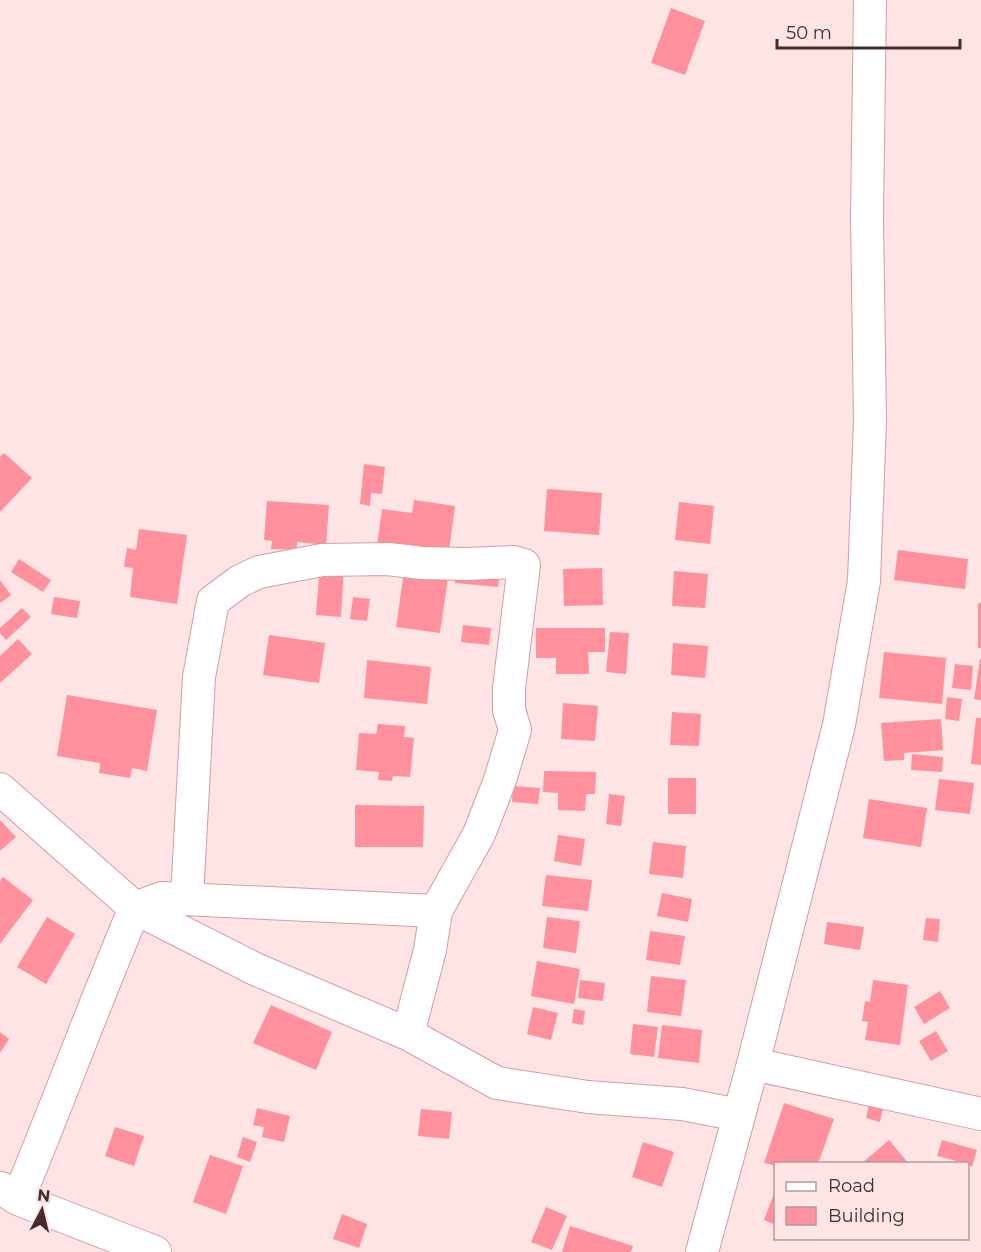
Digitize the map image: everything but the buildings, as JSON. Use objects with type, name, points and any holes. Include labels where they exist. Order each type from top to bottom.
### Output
[{"type":"street","points":[[702,1252],[753,1064],[839,725],[864,581],[870,421],[867,217],[870,0]]},
{"type":"street","points":[[187,898],[199,677],[213,601],[259,572],[322,560],[388,559],[432,564],[514,562],[524,565],[509,688],[509,710],[515,730],[479,834],[436,911],[430,950],[408,1034]]},
{"type":"street","points":[[0,789],[135,908],[255,969],[408,1034],[497,1083],[588,1097],[682,1104],[739,1115]]},
{"type":"street","points":[[155,1252],[9,1193],[57,1104],[99,992],[135,908],[162,898],[187,898],[436,911]]},
{"type":"street","points":[[753,1064],[981,1114]]}]
